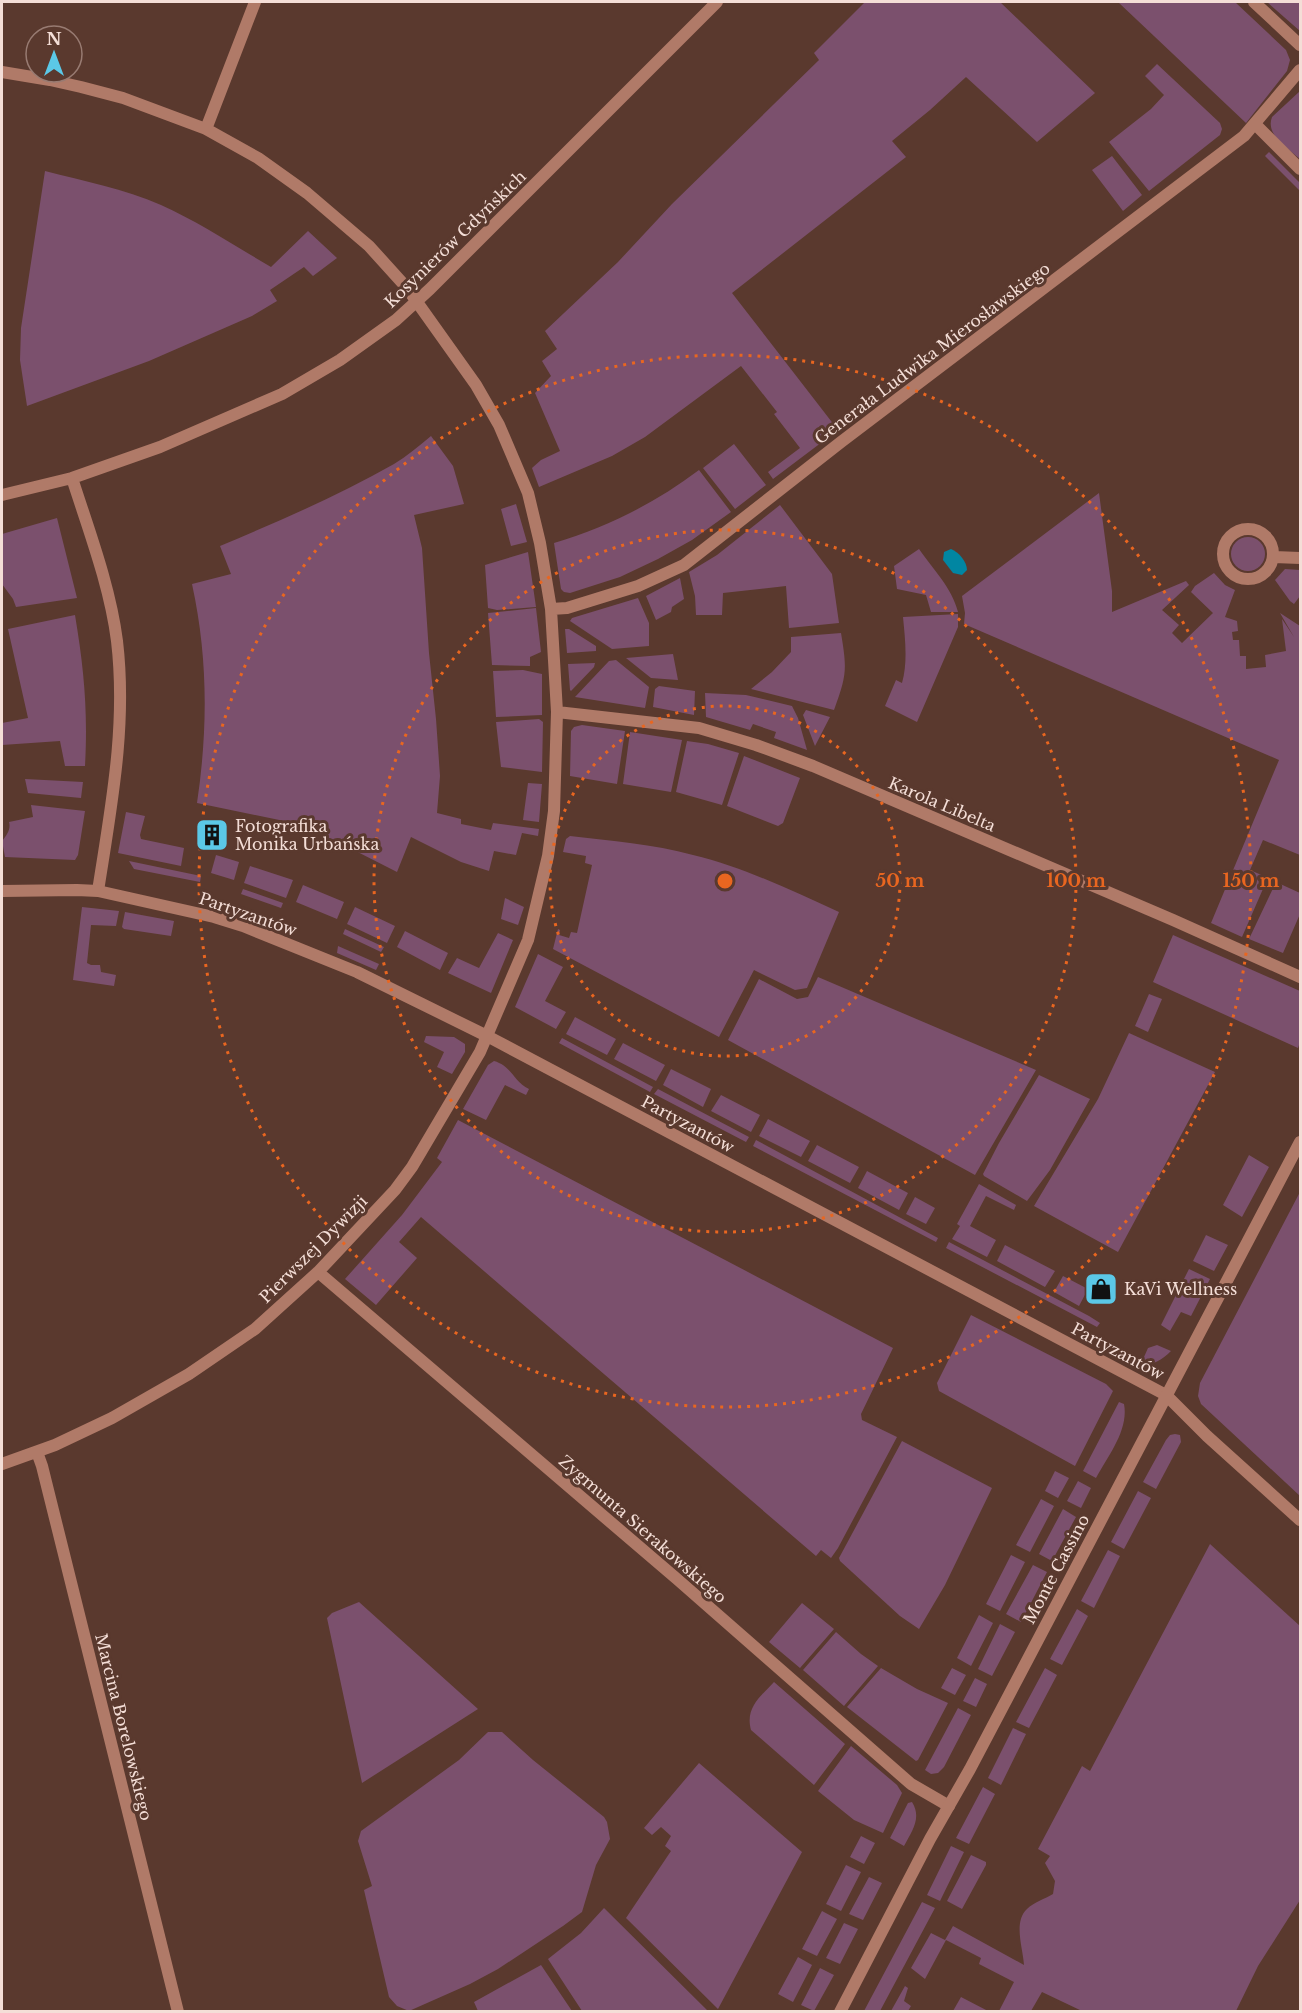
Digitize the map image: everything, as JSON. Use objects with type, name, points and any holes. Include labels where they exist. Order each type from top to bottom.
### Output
[{"type":"street","points":[[206,129],[255,2]]},
{"type":"street","name":"Kosynierów Gdyńskich","points":[[2,495],[72,478],[160,447],[282,394],[340,360],[396,320],[416,302],[717,2]]},
{"type":"street","points":[[1254,2],[1300,45]]},
{"type":"street","name":"Generała Ludwika Mierosławskiego","points":[[551,609],[567,608],[638,586],[684,565],[841,442],[1244,136],[1300,69]]},
{"type":"street","name":"Pierwszej Dywizji","points":[[2,72],[50,80],[123,98],[206,129],[258,158],[336,216],[369,246],[407,288],[476,385],[499,425],[528,493],[536,520],[551,609],[556,712],[554,811],[548,856],[528,940],[480,1052],[412,1167],[395,1190],[318,1272],[255,1329],[189,1374],[112,1418],[37,1452],[2,1464]]},
{"type":"street","points":[[1255,124],[1300,169]]},
{"type":"street","points":[[72,478],[107,590],[117,640],[120,681],[119,753],[98,891]]},
{"type":"street","points":[[1243,529],[1251,529],[1259,531],[1271,542],[1274,557],[1266,573],[1250,580],[1233,574],[1227,568],[1223,560],[1223,551],[1230,537],[1243,529]]},
{"type":"street","points":[[1274,557],[1300,558]]},
{"type":"street","name":"Karola Libelta","points":[[556,712],[699,728],[756,745],[835,776],[1173,920],[1300,977]]},
{"type":"street","name":"Partyzantów","points":[[2,891],[98,891],[214,917],[243,926],[357,972],[487,1036],[1166,1395],[1206,1436],[1300,1520]]},
{"type":"street","name":"Monte Cassino","points":[[840,2012],[1300,1142]]},
{"type":"street","name":"Zygmunta Sierakowskiego","points":[[318,1272],[677,1579],[911,1784],[949,1806]]},
{"type":"street","name":"Marcina Borelowskiego","points":[[37,1452],[178,2012]]},
{"type":"shaded area","points":[[865,2],[1000,2],[1095,93],[1037,142],[966,77],[892,141],[906,157],[732,293],[838,430],[773,479],[768,472],[800,448],[774,414],[777,412],[741,366],[645,437],[612,456],[539,487],[532,468],[541,460],[560,451],[535,393],[551,376],[542,361],[557,349],[545,331],[618,262],[672,204],[819,60],[814,53]]},
{"type":"shaded area","points":[[1118,2],[1235,2],[1286,50],[1290,60],[1287,71],[1246,123]]},
{"type":"shaded area","points":[[1267,2],[1300,2],[1300,31]]},
{"type":"shaded area","points":[[1157,64],[1220,123],[1222,129],[1220,135],[1149,191],[1109,142],[1151,109],[1164,95],[1145,76]]},
{"type":"shaded area","points":[[1300,91],[1300,159],[1279,141],[1271,124],[1272,117]]},
{"type":"shaded area","points":[[1269,152],[1300,183],[1300,191],[1265,156]]},
{"type":"shaded area","points":[[1112,156],[1142,195],[1123,211],[1092,170]]},
{"type":"shaded area","points":[[45,171],[147,199],[203,227],[271,267],[308,231],[337,258],[313,276],[304,267],[270,290],[277,301],[252,316],[149,361],[27,406],[20,360],[21,328]]},
{"type":"shaded area","points":[[431,436],[453,466],[464,504],[414,515],[422,548],[436,719],[440,776],[437,813],[461,819],[461,824],[491,830],[493,823],[539,829],[538,836],[522,833],[516,855],[494,851],[489,871],[461,862],[411,837],[397,872],[334,840],[289,822],[197,803],[203,748],[205,693],[201,639],[192,584],[231,574],[220,546],[308,508],[373,476],[399,461]]},
{"type":"shaded area","points":[[734,444],[766,485],[735,509],[703,468]]},
{"type":"shaded area","points":[[699,470],[731,512],[692,540],[620,577],[570,593],[561,589],[554,543],[630,513]]},
{"type":"shaded area","points":[[1099,493],[1112,591],[1112,612],[1186,581],[1189,585],[1162,610],[1179,625],[1172,633],[1182,643],[1213,613],[1191,592],[1195,586],[1214,573],[1225,585],[1235,590],[1225,617],[1237,621],[1238,631],[1232,632],[1233,640],[1239,640],[1240,656],[1246,656],[1246,669],[1266,667],[1265,655],[1286,651],[1282,619],[1294,637],[1280,613],[1300,626],[1300,855],[1263,840],[1250,870],[1266,877],[1266,882],[1242,937],[1211,923],[1279,760],[964,624],[962,596]]},
{"type":"shaded area","points":[[516,504],[527,542],[511,546],[501,509]]},
{"type":"shaded area","points":[[780,505],[832,574],[839,623],[789,628],[786,586],[723,593],[722,615],[696,615],[695,596],[689,572],[717,555]]},
{"type":"shaded area","points":[[57,518],[77,598],[16,607],[2,584],[2,534]]},
{"type":"shaded area","points":[[1248,537],[1260,542],[1265,554],[1260,566],[1248,571],[1236,566],[1231,554],[1236,542]]},
{"type":"shaded area","points":[[919,549],[947,587],[958,612],[931,612],[926,595],[897,589],[894,566]]},
{"type":"shaded area","points":[[528,552],[536,607],[497,610],[488,608],[485,565]]},
{"type":"shaded area","points":[[1285,569],[1300,570],[1300,596],[1294,604],[1275,580]]},
{"type":"shaded area","points":[[680,578],[684,599],[672,607],[671,612],[656,620],[646,596]]},
{"type":"shaded area","points":[[638,598],[649,623],[649,646],[612,649],[570,621],[572,618]]},
{"type":"shaded area","points":[[536,608],[541,652],[530,657],[530,666],[492,665],[488,613]]},
{"type":"shaded area","points":[[958,614],[958,627],[917,722],[885,706],[896,680],[902,683],[904,675],[906,650],[903,617]]},
{"type":"shaded area","points":[[75,615],[84,690],[85,766],[65,766],[60,741],[2,745],[2,723],[28,718],[8,629]]},
{"type":"shaded area","points":[[565,629],[569,629],[596,646],[596,651],[567,653]]},
{"type":"shaded area","points":[[841,633],[845,672],[834,710],[751,689],[791,652],[791,637]]},
{"type":"shaded area","points":[[673,654],[678,680],[651,678],[626,658]]},
{"type":"shaded area","points":[[616,660],[649,687],[645,708],[575,697],[609,661]]},
{"type":"shaded area","points":[[595,663],[594,667],[571,691],[568,664]]},
{"type":"shaded area","points":[[523,670],[542,674],[542,715],[496,717],[493,671]]},
{"type":"shaded area","points":[[659,686],[695,691],[694,715],[653,707],[655,689]]},
{"type":"shaded area","points":[[705,693],[746,695],[792,706],[798,718],[807,750],[774,738],[776,732],[753,724],[750,730],[706,717]]},
{"type":"shaded area","points":[[806,710],[830,717],[815,746],[803,715]]},
{"type":"shaded area","points":[[539,719],[543,722],[542,772],[501,767],[496,722]]},
{"type":"shaded area","points":[[582,725],[625,731],[617,784],[570,776],[571,731],[574,727]]},
{"type":"shaded area","points":[[630,732],[682,740],[671,792],[623,784]]},
{"type":"shaded area","points":[[687,741],[739,753],[722,805],[676,792]]},
{"type":"shaded area","points":[[744,756],[800,778],[783,823],[778,826],[727,806]]},
{"type":"shaded area","points":[[25,779],[83,782],[81,798],[28,793]]},
{"type":"shaded area","points":[[528,783],[542,784],[539,822],[523,820]]},
{"type":"shaded area","points":[[31,805],[85,811],[78,855],[75,860],[5,857],[2,841],[8,832],[9,822],[33,817]]},
{"type":"shaded area","points":[[126,812],[145,816],[141,839],[184,848],[181,866],[118,853]]},
{"type":"shaded area","points":[[570,836],[647,845],[712,860],[768,880],[839,912],[807,988],[795,990],[754,970],[719,1037],[553,949],[558,929],[560,930],[559,935],[569,938],[571,932],[577,933],[592,865],[585,863],[586,856],[563,852],[566,839]]},
{"type":"shaded area","points":[[216,855],[239,862],[234,880],[211,873]]},
{"type":"shaded area","points":[[129,861],[201,876],[200,882],[134,869]]},
{"type":"shaded area","points":[[250,866],[293,880],[286,898],[244,883]]},
{"type":"shaded area","points":[[1276,882],[1300,893],[1300,914],[1283,953],[1249,939]]},
{"type":"shaded area","points":[[303,885],[344,902],[337,919],[296,902]]},
{"type":"shaded area","points":[[243,889],[283,903],[281,908],[241,894]]},
{"type":"shaded area","points":[[505,898],[524,907],[518,925],[501,919]]},
{"type":"shaded area","points":[[235,905],[280,921],[277,927],[232,911]]},
{"type":"shaded area","points":[[82,907],[119,911],[116,926],[91,925],[87,963],[100,965],[101,972],[116,975],[114,986],[73,980]]},
{"type":"shaded area","points":[[355,907],[395,926],[387,943],[347,924]]},
{"type":"shaded area","points":[[125,912],[174,921],[171,936],[124,929],[122,927]]},
{"type":"shaded area","points":[[345,929],[384,947],[381,952],[343,934]]},
{"type":"shaded area","points":[[405,931],[448,953],[440,970],[397,947]]},
{"type":"shaded area","points":[[498,933],[513,940],[491,993],[448,973],[457,958],[479,968]]},
{"type":"shaded area","points":[[1173,935],[1300,991],[1298,1048],[1153,982]]},
{"type":"shaded area","points":[[338,946],[379,964],[376,970],[337,953]]},
{"type":"shaded area","points":[[538,954],[563,967],[545,1001],[566,1012],[556,1029],[515,1007]]},
{"type":"shaded area","points":[[818,977],[1036,1070],[975,1175],[728,1040],[759,979],[797,999],[808,997]]},
{"type":"shaded area","points":[[1149,994],[1162,999],[1148,1032],[1135,1026]]},
{"type":"shaded area","points":[[575,1017],[616,1039],[607,1055],[566,1034]]},
{"type":"shaded area","points":[[1129,1033],[1215,1072],[1118,1252],[1034,1206],[1098,1099]]},
{"type":"shaded area","points":[[426,1036],[454,1037],[465,1044],[465,1052],[452,1074],[437,1067],[444,1052],[424,1042]]},
{"type":"shaded area","points":[[562,1038],[653,1087],[650,1092],[559,1043]]},
{"type":"shaded area","points":[[623,1043],[665,1065],[656,1081],[614,1059]]},
{"type":"shaded area","points":[[494,1061],[505,1066],[519,1082],[529,1089],[526,1095],[505,1085],[486,1120],[463,1109],[488,1065]]},
{"type":"shaded area","points":[[671,1069],[711,1089],[703,1107],[663,1085]]},
{"type":"shaded area","points":[[1039,1075],[1090,1099],[1050,1170],[1027,1201],[983,1174]]},
{"type":"shaded area","points":[[658,1089],[749,1137],[746,1142],[654,1094]]},
{"type":"shaded area","points":[[721,1095],[760,1115],[751,1132],[711,1111]]},
{"type":"shaded area","points":[[768,1119],[810,1141],[801,1157],[759,1136]]},
{"type":"shaded area","points":[[458,1120],[893,1348],[861,1414],[862,1420],[897,1437],[831,1558],[821,1550],[816,1556],[421,1217],[399,1242],[417,1258],[376,1305],[345,1279],[402,1215],[442,1162],[437,1158]]},
{"type":"shaded area","points":[[756,1140],[938,1238],[936,1242],[753,1146]]},
{"type":"shaded area","points":[[817,1145],[859,1167],[850,1183],[808,1161]]},
{"type":"shaded area","points":[[1249,1155],[1269,1167],[1242,1217],[1223,1205]]},
{"type":"shaded area","points":[[867,1171],[908,1193],[899,1210],[858,1188]]},
{"type":"shaded area","points":[[979,1184],[1016,1205],[1014,1210],[986,1196],[970,1226],[996,1240],[987,1257],[952,1239],[960,1226],[957,1224]]},
{"type":"shaded area","points":[[1300,1192],[1300,1496],[1201,1404],[1198,1396],[1200,1383]]},
{"type":"shaded area","points":[[915,1197],[935,1208],[926,1224],[906,1214]]},
{"type":"shaded area","points":[[1206,1235],[1228,1245],[1214,1271],[1193,1261]]},
{"type":"shaded area","points":[[949,1242],[1100,1323],[1097,1327],[946,1248]]},
{"type":"shaded area","points":[[1005,1245],[1055,1271],[1045,1287],[997,1261]]},
{"type":"shaded area","points":[[1189,1269],[1210,1279],[1191,1316],[1181,1312],[1170,1331],[1161,1325]]},
{"type":"shaded area","points":[[1063,1276],[1088,1289],[1079,1306],[1054,1292]]},
{"type":"shaded area","points":[[971,1315],[1106,1384],[1113,1391],[1075,1466],[939,1391],[937,1383]]},
{"type":"shaded area","points":[[1157,1345],[1171,1351],[1157,1362],[1140,1366],[1148,1348]]},
{"type":"shaded area","points":[[1119,1402],[1124,1404],[1125,1414],[1121,1433],[1096,1478],[1083,1471]]},
{"type":"shaded area","points":[[1170,1435],[1180,1435],[1181,1442],[1156,1489],[1143,1482],[1166,1440]]},
{"type":"shaded area","points":[[902,1441],[992,1488],[945,1585],[919,1629],[900,1616],[839,1558]]},
{"type":"shaded area","points":[[1055,1471],[1069,1478],[1058,1498],[1045,1491]]},
{"type":"shaded area","points":[[1078,1481],[1091,1488],[1081,1508],[1067,1501]]},
{"type":"shaded area","points":[[1138,1491],[1151,1498],[1124,1549],[1111,1542]]},
{"type":"shaded area","points":[[1041,1499],[1054,1506],[1030,1552],[1016,1545]]},
{"type":"shaded area","points":[[1063,1509],[1076,1517],[1052,1561],[1039,1554]]},
{"type":"shaded area","points":[[1210,1544],[1300,1626],[1300,1900],[1258,1966],[1236,2011],[1082,2011],[1042,1992],[1031,2011],[999,2011],[1014,1982],[979,1964],[981,1958],[946,1940],[925,1979],[911,1968],[931,1933],[945,1940],[953,1926],[1024,1965],[1020,1921],[1023,1914],[1033,1904],[1053,1894],[1055,1881],[1045,1863],[1050,1856],[1038,1849],[1082,1766],[1090,1771]]},
{"type":"shaded area","points":[[1108,1550],[1120,1556],[1094,1608],[1081,1601]]},
{"type":"shaded area","points":[[1011,1555],[1025,1562],[1000,1611],[986,1604]]},
{"type":"shaded area","points":[[1033,1565],[1047,1572],[1021,1622],[1006,1614]]},
{"type":"shaded area","points":[[359,1602],[478,1709],[362,1783],[327,1618],[332,1613]]},
{"type":"shaded area","points":[[802,1603],[834,1629],[800,1668],[769,1642]]},
{"type":"shaded area","points":[[1077,1609],[1088,1616],[1062,1665],[1050,1659]]},
{"type":"shaded area","points":[[979,1615],[993,1623],[971,1666],[957,1658]]},
{"type":"shaded area","points":[[1000,1624],[1015,1632],[992,1676],[978,1669]]},
{"type":"shaded area","points":[[836,1632],[878,1666],[844,1706],[803,1670]]},
{"type":"shaded area","points":[[881,1668],[917,1689],[948,1703],[916,1761],[847,1707]]},
{"type":"shaded area","points":[[952,1668],[966,1675],[955,1695],[941,1688]]},
{"type":"shaded area","points":[[1045,1668],[1057,1675],[1029,1728],[1016,1722]]},
{"type":"shaded area","points":[[975,1678],[987,1684],[976,1707],[963,1701]]},
{"type":"shaded area","points":[[774,1682],[845,1744],[814,1785],[751,1730],[752,1709]]},
{"type":"shaded area","points":[[958,1708],[971,1715],[944,1767],[938,1773],[931,1774],[925,1770]]},
{"type":"shaded area","points":[[1013,1728],[1026,1734],[1001,1785],[988,1778]]},
{"type":"shaded area","points":[[488,1732],[502,1732],[604,1817],[610,1839],[596,1865],[582,1912],[498,1969],[409,2011],[397,2006],[389,1997],[364,1890],[372,1886],[358,1841],[361,1831],[459,1760]]},
{"type":"shaded area","points":[[851,1746],[897,1785],[902,1793],[883,1833],[854,1820],[818,1791]]},
{"type":"shaded area","points":[[699,1763],[802,1852],[718,2009],[626,1918],[671,1851],[665,1846],[671,1836],[661,1827],[652,1835],[644,1828]]},
{"type":"shaded area","points":[[983,1787],[995,1794],[969,1844],[956,1838]]},
{"type":"shaded area","points":[[912,1802],[916,1819],[904,1846],[890,1838],[908,1803]]},
{"type":"shaded area","points":[[861,1836],[875,1843],[864,1864],[850,1857]]},
{"type":"shaded area","points":[[951,1846],[964,1852],[940,1901],[927,1895]]},
{"type":"shaded area","points":[[971,1855],[986,1862],[986,1865],[962,1909],[947,1901]]},
{"type":"shaded area","points":[[846,1865],[861,1872],[841,1911],[826,1904]]},
{"type":"shaded area","points":[[869,1877],[882,1883],[863,1920],[849,1914]]},
{"type":"shaded area","points":[[922,1902],[935,1908],[880,2011],[864,2011]]},
{"type":"shaded area","points":[[604,1908],[708,2011],[582,2011],[548,1959],[581,1933]]},
{"type":"shaded area","points":[[822,1911],[837,1919],[817,1956],[802,1949]]},
{"type":"shaded area","points":[[844,1923],[858,1929],[840,1964],[826,1958]]},
{"type":"shaded area","points":[[798,1957],[812,1965],[793,2002],[778,1994]]},
{"type":"shaded area","points":[[541,1965],[572,2011],[478,2011],[474,2002]]},
{"type":"shaded area","points":[[820,1968],[834,1975],[814,2011],[801,2005]]},
{"type":"shaded area","points":[[905,1986],[908,1988],[904,2001],[911,2006],[908,2011],[891,2011]]},
{"type":"shaded area","points":[[961,1997],[988,2011],[953,2011]]},
{"type":"water","points":[[951,549],[960,555],[966,564],[967,570],[962,575],[953,573],[943,560],[944,552]]},
{"type":"place","name":"Fotografika Monika Urbańska","points":[[212,835]]},
{"type":"place","name":"KaVi Wellness","points":[[1101,1289]]}]
